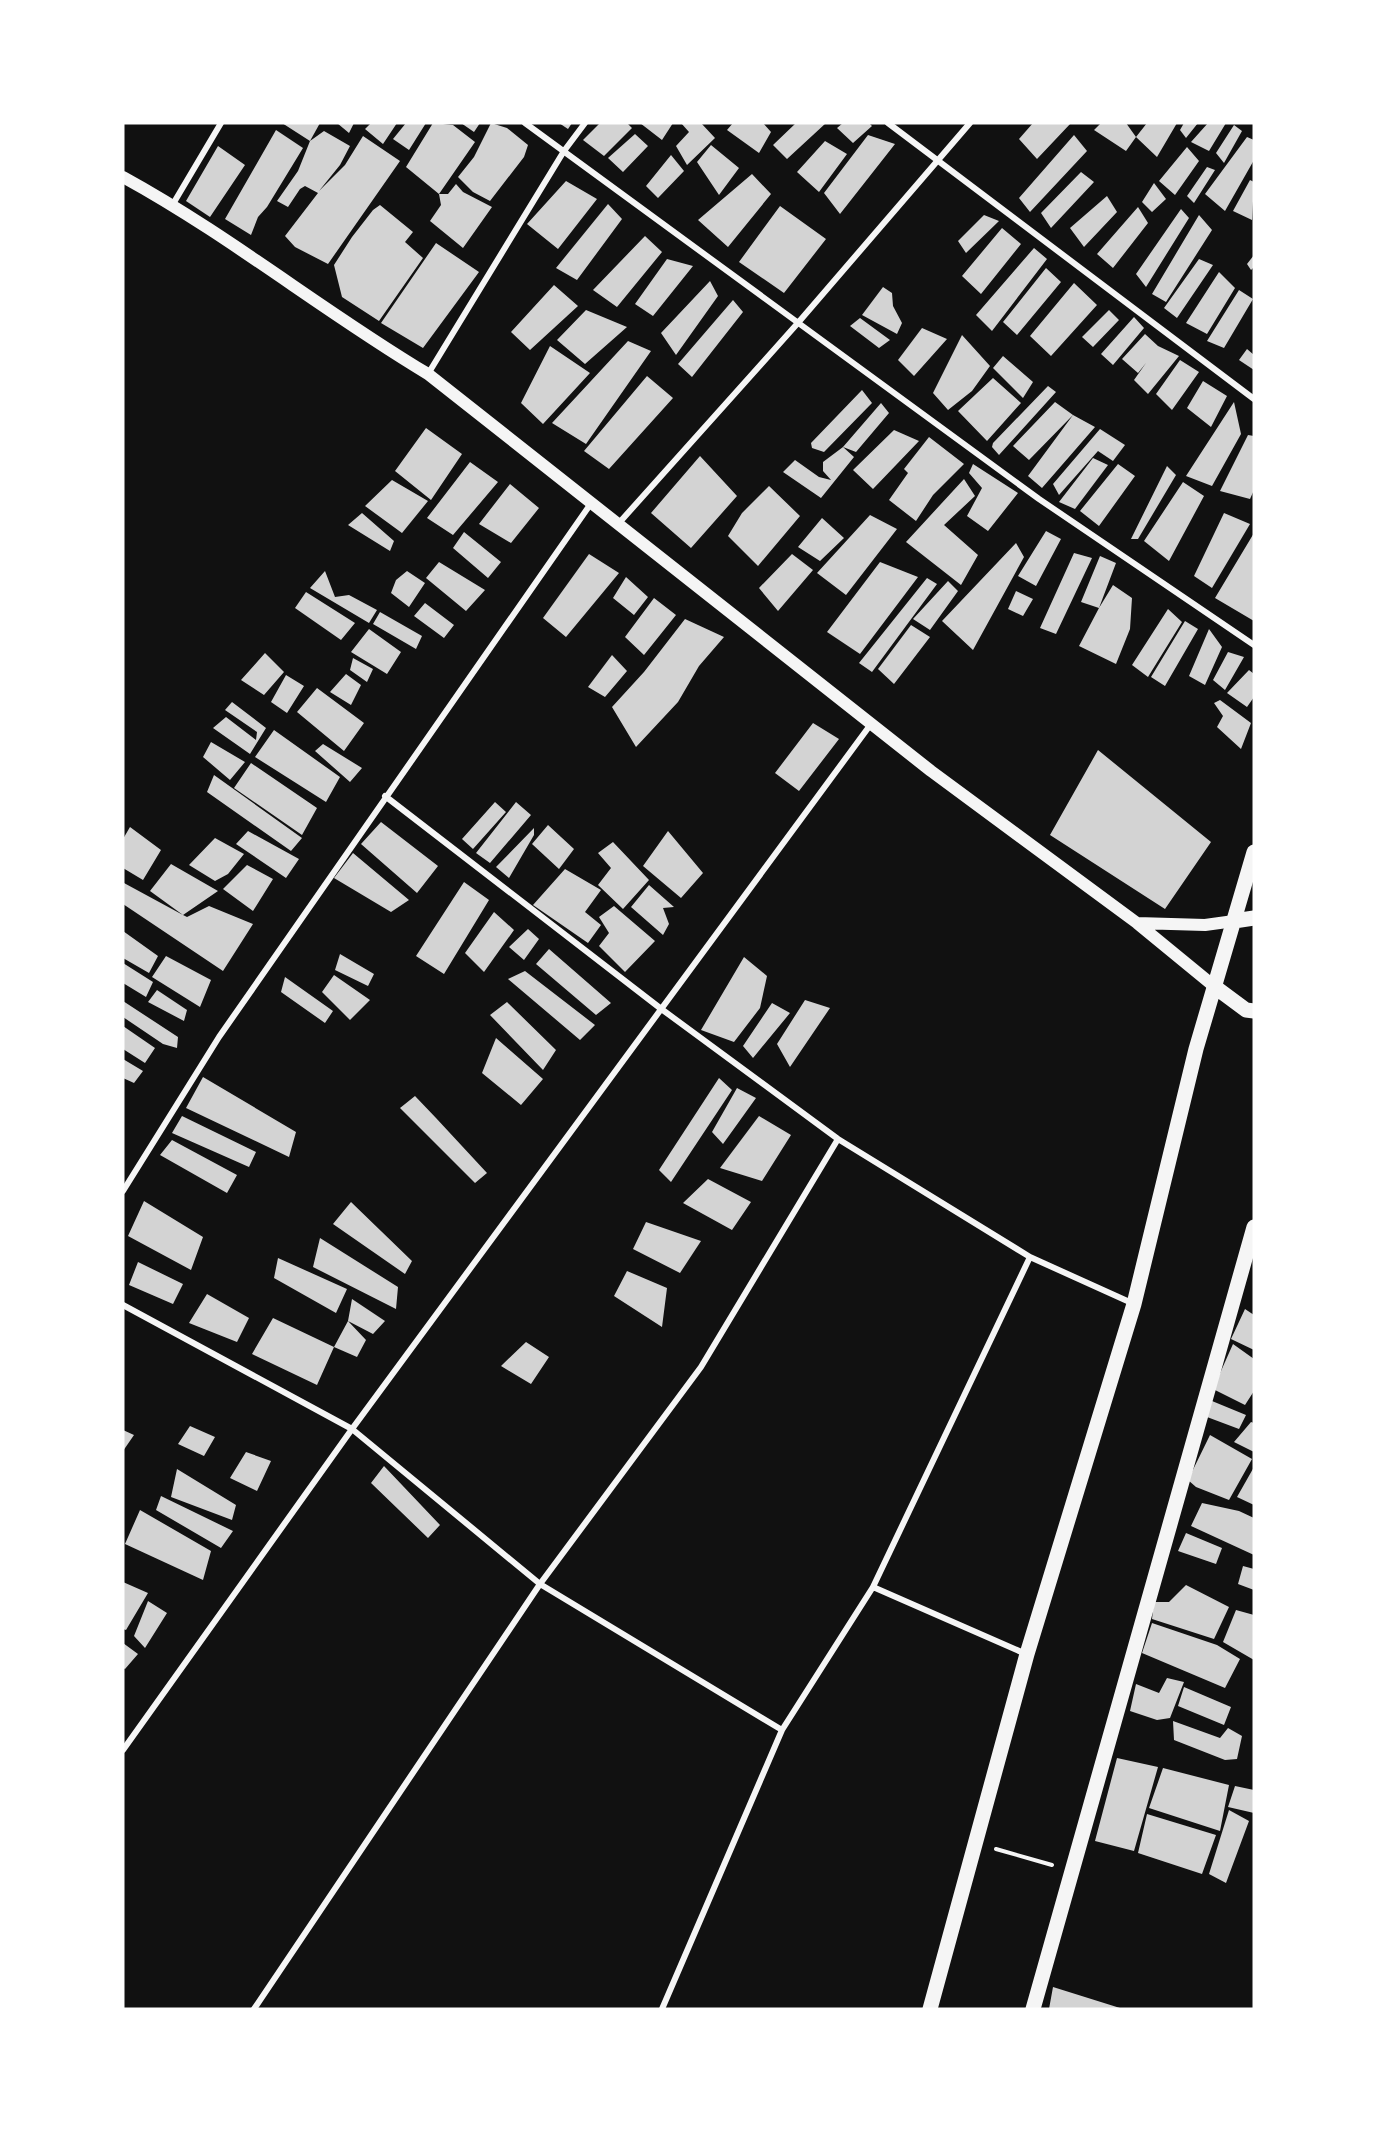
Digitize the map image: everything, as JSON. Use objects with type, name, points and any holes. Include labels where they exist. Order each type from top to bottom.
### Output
[{"type":"main road","points":[[123,177],[173,204],[369,339],[428,374],[872,723],[1137,923],[1215,987],[1251,1013]]},
{"type":"main road","points":[[930,2009],[1027,1654],[1134,1304],[1196,1049],[1254,852]]},
{"type":"main road","points":[[1137,923],[1186,926],[1254,918]]},
{"type":"main road","points":[[1033,2009],[1254,1227]]},
{"type":"street","points":[[173,204],[221,123]]},
{"type":"street","points":[[525,123],[1039,500],[1254,645]]},
{"type":"street","points":[[428,374],[564,151],[585,123]]},
{"type":"street","points":[[888,123],[1254,399]]},
{"type":"street","points":[[619,523],[797,324],[970,123]]},
{"type":"street","points":[[123,1191],[219,1037],[592,501]]},
{"type":"street","points":[[123,1750],[352,1429],[872,723]]},
{"type":"street","points":[[385,796],[660,1008],[838,1139],[1030,1257],[1134,1304]]},
{"type":"street","points":[[254,2009],[540,1584],[702,1367],[838,1139]]},
{"type":"street","points":[[662,2009],[782,1730],[873,1587],[1030,1257]]},
{"type":"street","points":[[123,1305],[352,1429],[540,1584],[782,1730]]},
{"type":"street","points":[[873,1587],[1027,1654]]},
{"type":"path","points":[[975,1843],[1072,1871]]},
{"type":"building","points":[[282,123],[320,123],[310,141]]},
{"type":"building","points":[[337,123],[354,123],[349,133]]},
{"type":"building","points":[[371,123],[397,123],[383,144],[365,129]]},
{"type":"building","points":[[406,123],[426,123],[409,150],[393,139]]},
{"type":"building","points":[[433,123],[453,125],[475,142],[439,194],[406,167]]},
{"type":"building","points":[[461,123],[480,123],[474,132]]},
{"type":"building","points":[[491,123],[507,128],[528,145],[524,157],[490,201],[473,192],[458,177],[474,157]]},
{"type":"building","points":[[559,123],[572,123],[568,129]]},
{"type":"building","points":[[600,123],[627,123],[632,128],[604,156],[583,140]]},
{"type":"building","points":[[640,123],[673,123],[662,140]]},
{"type":"building","points":[[681,123],[701,123],[715,138],[687,165],[676,146],[689,132]]},
{"type":"building","points":[[733,123],[763,123],[771,132],[759,153],[727,130]]},
{"type":"building","points":[[796,123],[826,123],[787,159],[773,145]]},
{"type":"building","points":[[843,123],[869,123],[872,126],[853,143],[837,128]]},
{"type":"building","points":[[1033,123],[1071,123],[1037,159],[1019,139]]},
{"type":"building","points":[[1101,123],[1126,123],[1136,137],[1126,151],[1094,130]]},
{"type":"building","points":[[1147,123],[1177,123],[1157,157],[1136,137]]},
{"type":"building","points":[[1184,123],[1198,123],[1186,138],[1180,130]]},
{"type":"building","points":[[1208,123],[1226,123],[1209,151],[1191,142]]},
{"type":"building","points":[[1234,125],[1242,131],[1224,163],[1216,153]]},
{"type":"building","points":[[276,130],[303,148],[267,207],[258,217],[251,235],[225,219]]},
{"type":"building","points":[[324,131],[350,146],[340,165],[319,191],[345,165],[363,136],[400,161],[328,264],[295,247],[285,236],[318,193],[305,186],[300,189],[288,207],[277,201],[298,171],[310,141]]},
{"type":"building","points":[[635,134],[648,146],[623,172],[608,158]]},
{"type":"building","points":[[868,135],[895,144],[840,214],[824,193]]},
{"type":"building","points":[[1074,135],[1087,151],[1030,212],[1019,198]]},
{"type":"building","points":[[1247,137],[1254,140],[1254,160],[1225,211],[1205,194]]},
{"type":"building","points":[[825,141],[847,154],[819,192],[797,172]]},
{"type":"building","points":[[711,145],[739,168],[719,195],[697,162]]},
{"type":"building","points":[[218,146],[245,165],[210,217],[186,201]]},
{"type":"building","points":[[1187,147],[1199,161],[1175,195],[1159,181]]},
{"type":"building","points":[[671,155],[684,171],[658,198],[646,186]]},
{"type":"building","points":[[1207,167],[1215,170],[1194,203],[1187,196]]},
{"type":"building","points":[[1081,172],[1094,182],[1051,228],[1041,213]]},
{"type":"building","points":[[752,174],[771,194],[728,247],[698,220]]},
{"type":"building","points":[[1250,180],[1254,182],[1252,220],[1233,211]]},
{"type":"building","points":[[566,181],[597,199],[558,249],[527,224]]},
{"type":"building","points":[[1154,183],[1166,199],[1152,212],[1142,202]]},
{"type":"building","points":[[456,184],[463,192],[492,207],[463,248],[430,221],[441,205],[439,194],[448,194]]},
{"type":"building","points":[[1107,196],[1117,212],[1084,247],[1070,228]]},
{"type":"building","points":[[608,204],[622,219],[577,280],[556,268]]},
{"type":"building","points":[[380,205],[413,232],[405,242],[423,258],[379,321],[342,297],[334,265],[352,237],[373,210]]},
{"type":"building","points":[[780,206],[826,239],[784,293],[739,262]]},
{"type":"building","points":[[1138,207],[1148,223],[1113,268],[1097,254]]},
{"type":"building","points":[[1181,209],[1189,218],[1146,287],[1136,274]]},
{"type":"building","points":[[984,215],[999,221],[966,253],[958,241]]},
{"type":"building","points":[[1199,215],[1212,230],[1166,302],[1152,294]]},
{"type":"building","points":[[1002,228],[1021,244],[981,294],[962,276]]},
{"type":"building","points":[[645,236],[662,252],[617,307],[593,290]]},
{"type":"building","points":[[436,243],[479,272],[423,348],[381,323]]},
{"type":"building","points":[[1034,248],[1047,259],[992,331],[976,315]]},
{"type":"building","points":[[1254,255],[1254,267],[1251,270],[1247,264]]},
{"type":"building","points":[[667,259],[693,266],[653,316],[635,304]]},
{"type":"building","points":[[1199,259],[1213,265],[1177,318],[1164,308]]},
{"type":"building","points":[[1046,268],[1061,282],[1017,335],[1003,322]]},
{"type":"building","points":[[1219,272],[1235,288],[1207,334],[1186,323]]},
{"type":"building","points":[[710,281],[718,296],[676,355],[661,333]]},
{"type":"building","points":[[1074,283],[1097,305],[1051,356],[1030,336]]},
{"type":"building","points":[[554,285],[578,306],[530,350],[511,332]]},
{"type":"building","points":[[883,287],[892,293],[893,306],[902,323],[897,334],[862,315]]},
{"type":"building","points":[[1239,290],[1253,299],[1224,348],[1207,341]]},
{"type":"building","points":[[733,300],[743,312],[692,377],[678,364]]},
{"type":"building","points":[[586,310],[627,327],[585,364],[557,340]]},
{"type":"building","points":[[1109,310],[1119,320],[1093,347],[1082,337]]},
{"type":"building","points":[[1134,317],[1144,328],[1113,365],[1101,354]]},
{"type":"building","points":[[860,318],[890,340],[879,348],[850,326]]},
{"type":"building","points":[[922,328],[947,339],[914,376],[898,360]]},
{"type":"building","points":[[1145,334],[1158,346],[1179,356],[1148,394],[1134,380],[1146,363],[1138,373],[1122,359]]},
{"type":"building","points":[[962,335],[990,366],[972,391],[948,410],[933,393]]},
{"type":"building","points":[[628,341],[651,351],[586,444],[552,423]]},
{"type":"building","points":[[550,346],[590,373],[543,424],[521,403]]},
{"type":"building","points":[[1247,349],[1254,355],[1254,370],[1239,360]]},
{"type":"building","points":[[1003,356],[1033,382],[1023,398],[993,368]]},
{"type":"building","points":[[1180,360],[1199,372],[1172,410],[1156,394]]},
{"type":"building","points":[[647,376],[673,398],[609,469],[584,451]]},
{"type":"building","points":[[993,378],[1021,403],[987,441],[958,411]]},
{"type":"building","points":[[1203,381],[1227,396],[1211,427],[1187,408]]},
{"type":"building","points":[[1048,386],[1056,392],[999,455],[992,447],[993,443]]},
{"type":"building","points":[[862,390],[872,403],[824,452],[812,448],[811,443]]},
{"type":"building","points":[[1055,402],[1073,415],[1029,460],[1013,446]]},
{"type":"building","points":[[1234,402],[1241,434],[1212,486],[1186,476]]},
{"type":"building","points":[[881,403],[889,413],[856,452],[843,447]]},
{"type":"building","points":[[1073,415],[1095,427],[1042,488],[1028,476]]},
{"type":"building","points":[[426,428],[462,454],[431,500],[395,471]]},
{"type":"building","points":[[1100,429],[1125,445],[1113,461],[1098,451],[1059,495],[1053,484]]},
{"type":"building","points":[[894,430],[919,441],[873,489],[853,470]]},
{"type":"building","points":[[1248,435],[1254,436],[1254,490],[1250,499],[1220,491]]},
{"type":"building","points":[[929,437],[964,464],[933,495],[916,521],[889,500],[908,473],[904,469]]},
{"type":"building","points":[[843,447],[854,457],[821,498],[783,472],[795,460],[819,477],[831,480],[823,471],[823,462]]},
{"type":"building","points":[[700,456],[737,496],[691,548],[651,513]]},
{"type":"building","points":[[1093,458],[1108,465],[1075,509],[1059,502]]},
{"type":"building","points":[[470,462],[498,482],[453,535],[427,518]]},
{"type":"building","points":[[973,464],[1018,493],[988,531],[967,516],[982,488],[969,473]]},
{"type":"building","points":[[1118,464],[1135,476],[1099,526],[1080,511]]},
{"type":"building","points":[[1167,466],[1176,475],[1138,539],[1131,539]]},
{"type":"building","points":[[964,479],[975,496],[944,525],[978,555],[961,585],[906,542]]},
{"type":"building","points":[[392,480],[428,501],[402,533],[365,506]]},
{"type":"building","points":[[1183,482],[1204,496],[1169,561],[1144,541]]},
{"type":"building","points":[[510,484],[539,508],[511,543],[479,524]]},
{"type":"building","points":[[769,486],[800,516],[758,566],[728,536],[742,513]]},
{"type":"building","points":[[362,513],[394,541],[390,551],[348,525]]},
{"type":"building","points":[[1224,513],[1250,524],[1212,588],[1194,576]]},
{"type":"building","points":[[870,515],[897,529],[846,595],[817,573]]},
{"type":"building","points":[[822,518],[844,538],[820,561],[798,547]]},
{"type":"building","points":[[1046,531],[1061,539],[1036,586],[1018,576]]},
{"type":"building","points":[[464,532],[501,562],[488,578],[453,548]]},
{"type":"building","points":[[1254,533],[1254,621],[1215,598]]},
{"type":"building","points":[[1016,543],[1024,557],[973,650],[942,621]]},
{"type":"building","points":[[1074,553],[1092,558],[1056,634],[1040,628]]},
{"type":"building","points":[[589,554],[619,573],[566,637],[543,618]]},
{"type":"building","points":[[792,554],[813,570],[778,611],[759,588]]},
{"type":"building","points":[[1100,556],[1116,563],[1099,608],[1081,602]]},
{"type":"building","points":[[439,562],[485,590],[466,611],[426,578]]},
{"type":"building","points":[[880,562],[918,577],[860,654],[827,632]]},
{"type":"building","points":[[325,571],[335,597],[349,595],[377,610],[369,623],[310,588]]},
{"type":"building","points":[[407,571],[425,583],[409,607],[391,593],[396,580]]},
{"type":"building","points":[[626,577],[648,597],[634,615],[613,598]]},
{"type":"building","points":[[927,578],[937,584],[872,672],[859,663]]},
{"type":"building","points":[[948,581],[958,591],[930,630],[913,619]]},
{"type":"building","points":[[1113,585],[1132,598],[1130,629],[1116,664],[1079,646]]},
{"type":"building","points":[[1016,591],[1033,599],[1023,616],[1008,609]]},
{"type":"building","points":[[306,592],[355,623],[341,640],[295,608]]},
{"type":"building","points":[[654,598],[676,615],[644,655],[625,637]]},
{"type":"building","points":[[425,603],[454,625],[444,638],[414,616]]},
{"type":"building","points":[[1168,609],[1182,622],[1148,677],[1132,665]]},
{"type":"building","points":[[380,612],[422,636],[416,649],[373,624]]},
{"type":"building","points":[[685,619],[724,637],[699,666],[678,702],[636,747],[612,707],[644,672]]},
{"type":"building","points":[[1185,621],[1198,629],[1165,686],[1151,677]]},
{"type":"building","points":[[911,625],[930,637],[894,684],[878,669]]},
{"type":"building","points":[[369,629],[401,652],[387,674],[351,652]]},
{"type":"building","points":[[1209,629],[1222,647],[1205,685],[1189,676]]},
{"type":"building","points":[[1228,652],[1244,657],[1225,690],[1213,680]]},
{"type":"building","points":[[265,653],[284,672],[264,695],[241,680]]},
{"type":"building","points":[[612,655],[627,671],[605,697],[588,687]]},
{"type":"building","points":[[353,658],[373,669],[367,682],[350,670]]},
{"type":"building","points":[[1249,670],[1254,674],[1254,697],[1247,707],[1227,693]]},
{"type":"building","points":[[346,674],[361,685],[351,705],[330,692]]},
{"type":"building","points":[[286,675],[304,686],[287,713],[271,702]]},
{"type":"building","points":[[317,688],[364,723],[344,751],[297,712]]},
{"type":"building","points":[[1220,700],[1251,723],[1241,749],[1217,727],[1223,716],[1214,703]]},
{"type":"building","points":[[232,702],[266,728],[250,754],[213,728],[226,717],[256,740],[257,732],[225,710]]},
{"type":"building","points":[[813,723],[839,739],[799,791],[775,773]]},
{"type":"building","points":[[274,730],[340,777],[326,802],[255,757]]},
{"type":"building","points":[[211,742],[245,762],[230,780],[203,757]]},
{"type":"building","points":[[323,744],[362,768],[350,782],[315,751]]},
{"type":"building","points":[[1098,750],[1211,842],[1165,909],[1050,835]]},
{"type":"building","points":[[251,763],[317,808],[302,835],[234,788]]},
{"type":"building","points":[[214,775],[302,838],[291,851],[207,792]]},
{"type":"building","points":[[495,802],[506,812],[473,849],[462,839]]},
{"type":"building","points":[[516,802],[531,815],[490,863],[476,853]]},
{"type":"building","points":[[381,822],[438,866],[417,893],[361,844]]},
{"type":"building","points":[[548,825],[574,849],[559,869],[532,844]]},
{"type":"building","points":[[130,827],[161,850],[143,880],[123,868],[123,839]]},
{"type":"building","points":[[534,828],[534,835],[509,878],[496,867]]},
{"type":"building","points":[[248,831],[299,859],[286,878],[236,844]]},
{"type":"building","points":[[668,831],[703,873],[681,898],[643,866]]},
{"type":"building","points":[[215,838],[244,854],[228,874],[215,881],[189,865]]},
{"type":"building","points":[[613,842],[649,880],[623,909],[598,885],[611,868],[598,853]]},
{"type":"building","points":[[353,853],[409,900],[391,912],[334,878]]},
{"type":"building","points":[[171,864],[218,891],[183,915],[150,891]]},
{"type":"building","points":[[247,865],[273,879],[253,911],[223,889]]},
{"type":"building","points":[[565,869],[601,890],[585,912],[601,925],[588,943],[533,905]]},
{"type":"building","points":[[464,882],[489,900],[444,974],[416,956]]},
{"type":"building","points":[[124,883],[187,917],[209,906],[253,924],[223,971],[123,904]]},
{"type":"building","points":[[649,885],[674,907],[663,908],[669,924],[663,935],[631,907]]},
{"type":"building","points":[[614,906],[655,941],[625,972],[599,946],[609,933],[599,917]]},
{"type":"building","points":[[494,912],[514,930],[484,972],[465,953]]},
{"type":"building","points":[[528,929],[539,939],[524,960],[509,947]]},
{"type":"building","points":[[123,931],[158,956],[149,973],[123,958]]},
{"type":"building","points":[[549,949],[611,1003],[596,1015],[536,964]]},
{"type":"building","points":[[340,954],[374,974],[368,986],[335,970]]},
{"type":"building","points":[[166,956],[211,980],[200,1007],[152,977]]},
{"type":"building","points":[[744,957],[767,976],[760,1008],[734,1042],[701,1030]]},
{"type":"building","points":[[123,963],[153,982],[146,997],[123,983]]},
{"type":"building","points":[[525,971],[595,1025],[580,1040],[508,979]]},
{"type":"building","points":[[334,975],[370,1000],[350,1020],[322,992]]},
{"type":"building","points":[[285,977],[333,1011],[325,1023],[281,992]]},
{"type":"building","points":[[157,990],[187,1010],[184,1021],[148,1002]]},
{"type":"building","points":[[805,1000],[830,1008],[790,1067],[777,1044]]},
{"type":"building","points":[[123,1001],[178,1037],[177,1048],[163,1044],[123,1017]]},
{"type":"building","points":[[507,1002],[556,1050],[543,1070],[490,1015]]},
{"type":"building","points":[[772,1003],[790,1013],[753,1058],[743,1046]]},
{"type":"building","points":[[123,1026],[155,1048],[145,1063],[123,1049]]},
{"type":"building","points":[[496,1038],[543,1079],[521,1105],[482,1073]]},
{"type":"building","points":[[123,1059],[143,1071],[134,1083],[123,1078]]},
{"type":"building","points":[[203,1077],[296,1132],[289,1157],[186,1108]]},
{"type":"building","points":[[719,1078],[732,1090],[671,1182],[659,1170]]},
{"type":"building","points":[[737,1088],[756,1098],[723,1144],[712,1132]]},
{"type":"building","points":[[415,1096],[487,1173],[475,1183],[400,1108]]},
{"type":"building","points":[[182,1116],[256,1152],[249,1167],[172,1133]]},
{"type":"building","points":[[759,1116],[791,1135],[762,1181],[720,1168]]},
{"type":"building","points":[[172,1140],[237,1175],[227,1193],[160,1155]]},
{"type":"building","points":[[708,1179],[751,1202],[732,1230],[683,1203]]},
{"type":"building","points":[[144,1201],[203,1237],[191,1270],[128,1236]]},
{"type":"building","points":[[351,1202],[412,1261],[405,1274],[333,1224]]},
{"type":"building","points":[[646,1222],[701,1241],[680,1273],[633,1249]]},
{"type":"building","points":[[320,1238],[398,1287],[396,1309],[313,1267]]},
{"type":"building","points":[[278,1258],[347,1289],[336,1313],[274,1278]]},
{"type":"building","points":[[138,1262],[183,1284],[173,1304],[129,1285]]},
{"type":"building","points":[[627,1271],[667,1288],[662,1327],[614,1296]]},
{"type":"building","points":[[207,1294],[249,1318],[237,1342],[189,1323]]},
{"type":"building","points":[[352,1299],[385,1321],[373,1334],[348,1321]]},
{"type":"building","points":[[1245,1309],[1254,1315],[1254,1350],[1231,1339]]},
{"type":"building","points":[[273,1318],[334,1347],[317,1385],[252,1354]]},
{"type":"building","points":[[348,1321],[366,1340],[357,1357],[334,1347]]},
{"type":"building","points":[[526,1342],[549,1357],[531,1384],[501,1366]]},
{"type":"building","points":[[1233,1344],[1254,1359],[1254,1391],[1245,1405],[1213,1389]]},
{"type":"building","points":[[1212,1401],[1246,1415],[1239,1429],[1207,1417]]},
{"type":"building","points":[[1251,1422],[1254,1423],[1254,1452],[1234,1442]]},
{"type":"building","points":[[190,1426],[215,1437],[204,1456],[178,1444]]},
{"type":"building","points":[[123,1430],[134,1435],[123,1451]]},
{"type":"building","points":[[1210,1435],[1252,1459],[1229,1500],[1196,1487],[1188,1480]]},
{"type":"building","points":[[246,1452],[271,1461],[257,1491],[230,1478]]},
{"type":"building","points":[[384,1466],[440,1525],[428,1538],[371,1483]]},
{"type":"building","points":[[1254,1467],[1254,1505],[1237,1497]]},
{"type":"building","points":[[177,1469],[236,1505],[232,1520],[171,1497]]},
{"type":"building","points":[[161,1496],[233,1531],[221,1548],[156,1510]]},
{"type":"building","points":[[1202,1503],[1239,1511],[1254,1518],[1254,1555],[1191,1526]]},
{"type":"building","points":[[140,1510],[211,1551],[203,1580],[125,1544]]},
{"type":"building","points":[[1186,1533],[1222,1548],[1216,1564],[1178,1551]]},
{"type":"building","points":[[1243,1566],[1254,1569],[1254,1590],[1238,1584]]},
{"type":"building","points":[[123,1582],[148,1593],[126,1630],[123,1629]]},
{"type":"building","points":[[1186,1585],[1229,1607],[1214,1639],[1152,1619],[1154,1602],[1169,1602]]},
{"type":"building","points":[[148,1601],[167,1613],[145,1648],[134,1636]]},
{"type":"building","points":[[1236,1610],[1254,1615],[1254,1660],[1223,1642]]},
{"type":"building","points":[[1152,1623],[1217,1645],[1240,1659],[1225,1688],[1142,1653]]},
{"type":"building","points":[[123,1643],[138,1654],[125,1669],[123,1668]]},
{"type":"building","points":[[1167,1678],[1184,1682],[1170,1718],[1157,1720],[1130,1711],[1136,1684],[1159,1693]]},
{"type":"building","points":[[1184,1687],[1231,1707],[1224,1725],[1178,1706]]},
{"type":"building","points":[[1173,1721],[1220,1738],[1228,1728],[1242,1736],[1237,1759],[1225,1760],[1174,1740]]},
{"type":"building","points":[[1117,1758],[1158,1767],[1134,1851],[1095,1841]]},
{"type":"building","points":[[1163,1768],[1229,1785],[1220,1831],[1149,1808]]},
{"type":"building","points":[[1235,1786],[1254,1790],[1254,1813],[1228,1807]]},
{"type":"building","points":[[1229,1810],[1249,1821],[1226,1883],[1209,1874]]},
{"type":"building","points":[[1147,1814],[1216,1835],[1202,1874],[1138,1853]]},
{"type":"building","points":[[1053,1987],[1120,2008],[1120,2009],[1049,2009]]}]
